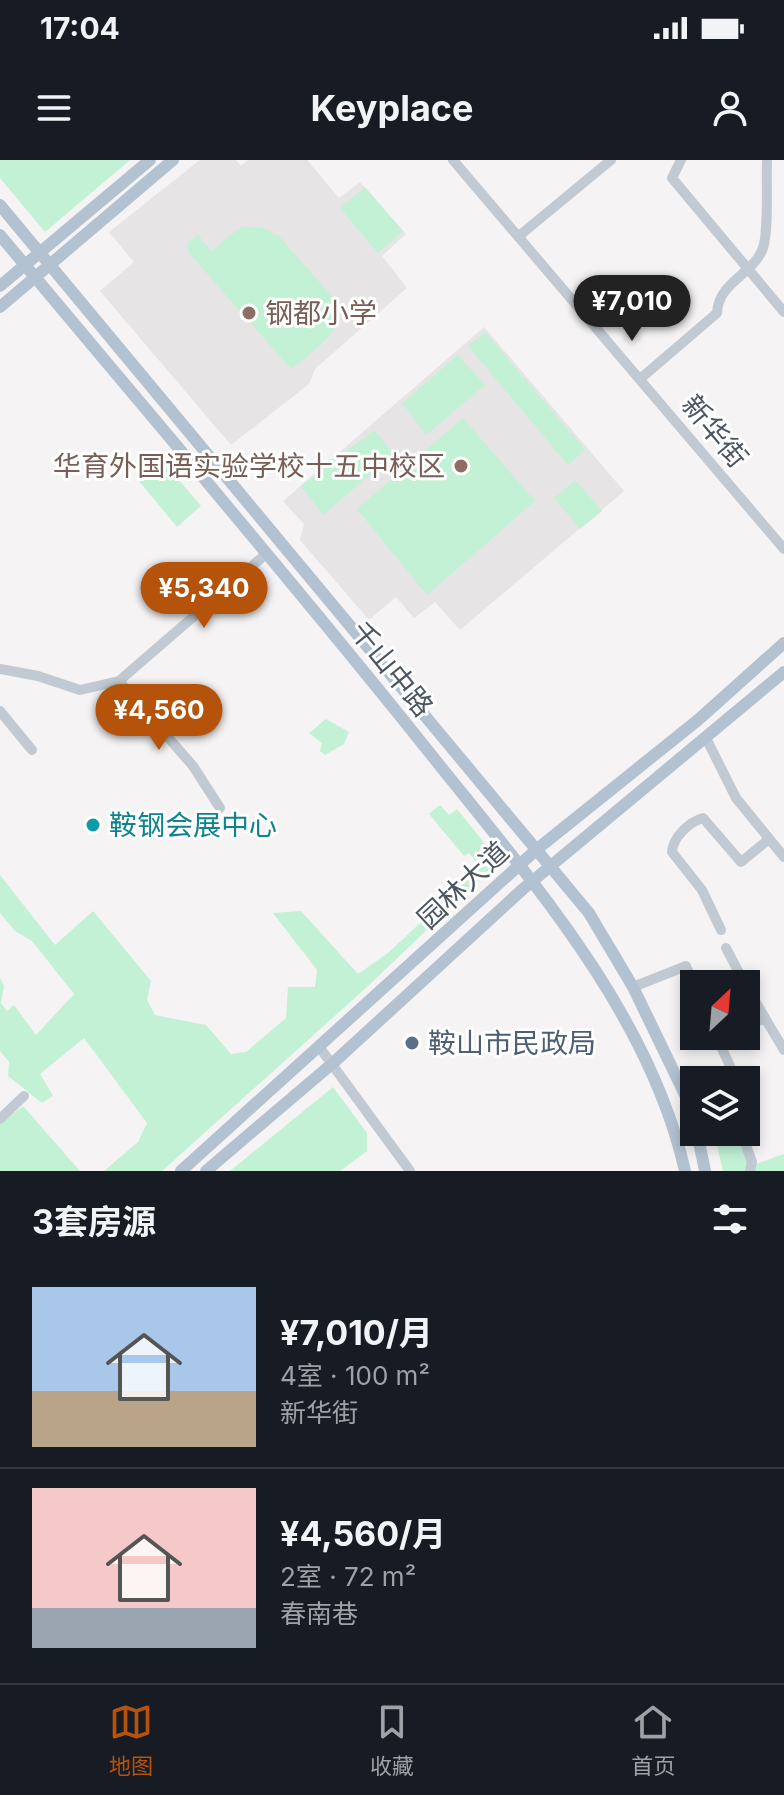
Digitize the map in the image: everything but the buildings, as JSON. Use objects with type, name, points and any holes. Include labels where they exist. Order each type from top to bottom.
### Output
[{"type":"main road","points":[[0,286],[150,160]]},
{"type":"main road","points":[[0,307],[173,160]]},
{"type":"main road","name":"千山中路","points":[[0,205],[293,553],[589,913],[633,987],[680,1084]]},
{"type":"main road","name":"千山中路","points":[[0,235],[266,554],[565,925],[629,1031],[669,1114],[685,1171]]},
{"type":"main road","name":"园林大道","points":[[181,1171],[536,850],[698,720],[784,643]]},
{"type":"main road","name":"园林大道","points":[[206,1171],[333,1063],[531,882],[784,672]]},
{"type":"main road","points":[[700,1146],[705,1171]]},
{"type":"street","name":"新华街","points":[[453,160],[784,549]]},
{"type":"street","points":[[519,236],[611,160]]},
{"type":"street","points":[[681,160],[672,178],[784,312]]},
{"type":"street","points":[[640,379],[717,313],[718,302],[728,287],[757,260],[765,245],[767,160]]},
{"type":"street","points":[[0,669],[38,676],[80,690],[119,681],[266,554]]},
{"type":"street","points":[[119,681],[193,766],[220,808]]},
{"type":"street","points":[[0,711],[32,750]]},
{"type":"street","points":[[706,738],[736,798],[784,857]]},
{"type":"street","points":[[721,930],[702,890],[672,852],[672,846],[694,821],[703,818],[741,862],[769,839]]},
{"type":"street","points":[[726,948],[737,970]]},
{"type":"street","points":[[633,987],[686,966],[688,970]]},
{"type":"street","points":[[760,1013],[784,1050]]},
{"type":"street","points":[[320,1048],[410,1171]]},
{"type":"street","points":[[0,1119],[24,1096]]},
{"type":"street","points":[[746,1146],[752,1162],[750,1171]]},
{"type":"shaded area","name":"钢都小学","points":[[200,160],[236,160],[241,166],[248,160],[307,160],[339,198],[360,182],[406,234],[382,256],[407,288],[315,369],[309,384],[231,445],[100,291],[134,262],[109,232]]},
{"type":"shaded area","name":"华育外国语实验学校十五中校区","points":[[484,327],[624,491],[460,630],[435,602],[414,618],[396,597],[369,620],[300,540],[304,524],[283,501]]},
{"type":"green space","points":[[0,160],[130,160],[45,232],[0,178]]},
{"type":"green space","points":[[365,187],[403,231],[378,253],[340,208]]},
{"type":"green space","points":[[241,227],[264,228],[279,236],[336,301],[337,322],[332,331],[326,340],[291,369],[188,252],[188,243],[198,235],[211,251]]},
{"type":"green space","points":[[485,332],[585,450],[568,465],[468,346]]},
{"type":"green space","points":[[458,355],[485,385],[426,435],[402,403]]},
{"type":"green space","points":[[463,418],[535,501],[427,595],[357,509]]},
{"type":"green space","points":[[374,430],[394,454],[323,515],[301,486]]},
{"type":"green space","points":[[162,460],[201,506],[177,527],[138,480]]},
{"type":"green space","points":[[575,480],[602,511],[580,529],[554,498]]},
{"type":"green space","points":[[326,719],[349,732],[344,744],[325,755],[320,751],[322,743],[309,733]]},
{"type":"green space","points":[[440,805],[449,815],[457,809],[499,861],[368,986],[162,1171],[104,1171],[138,1142],[147,1123],[84,1038],[40,1074],[53,1096],[42,1103],[8,1076],[9,1062],[0,1051],[0,978],[4,986],[1,1003],[7,1011],[14,1005],[36,1035],[74,994],[32,941],[15,931],[0,913],[0,875],[55,945],[93,911],[151,981],[147,1000],[155,1015],[206,1025],[231,1054],[246,1052],[286,1018],[288,987],[315,987],[317,970],[273,913],[301,911],[358,974],[388,953],[480,867],[469,853],[464,856],[429,814]]},
{"type":"green space","points":[[333,1087],[367,1133],[367,1151],[340,1171],[230,1171]]},
{"type":"green space","points":[[23,1106],[80,1171],[0,1171],[0,1124]]},
{"type":"green space","points":[[717,1146],[749,1146],[756,1164],[784,1154],[784,1171],[723,1171]]},
{"type":"place","name":"钢都小学","points":[[249,313]]},
{"type":"place","name":"华育外国语实验学校十五中校区","points":[[461,466]]},
{"type":"place","name":"鞍钢会展中心","points":[[93,825]]},
{"type":"place","name":"鞍山市民政局","points":[[412,1043]]}]
